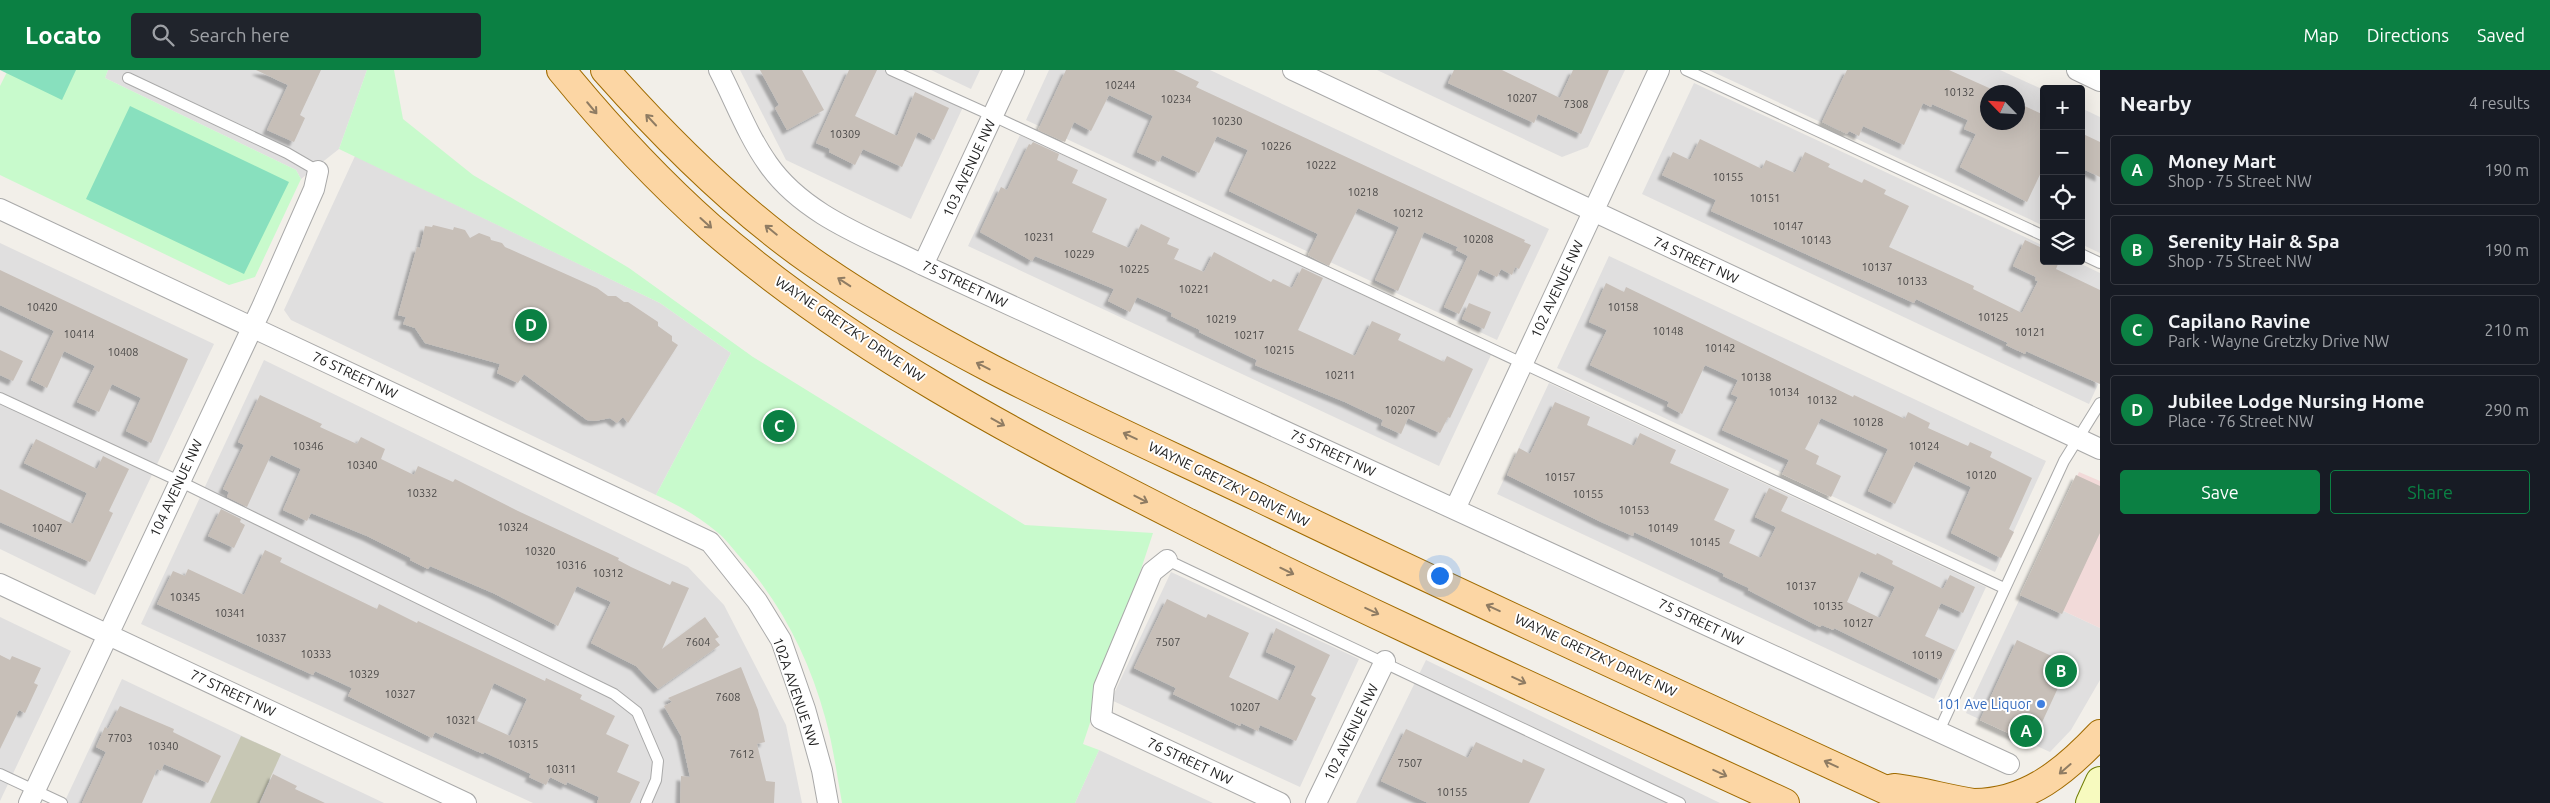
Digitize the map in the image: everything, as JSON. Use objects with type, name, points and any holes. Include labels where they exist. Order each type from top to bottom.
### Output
[{"type":"main road","name":"WAYNE GRETZKY DRIVE NW","points":[[561,70],[640,161],[685,204],[746,257],[851,334],[964,404],[1073,464],[1231,545],[1785,803]]},
{"type":"main road","name":"WAYNE GRETZKY DRIVE NW","points":[[606,70],[662,132],[700,169],[781,238],[809,260],[877,304],[980,364],[1340,537],[1914,803]]},
{"type":"main road","points":[[1875,785],[1976,803],[2016,800],[2033,793],[2060,773],[2100,734]]},
{"type":"main road","points":[[2090,803],[2100,781]]},
{"type":"street","name":"75 STREET NW","points":[[719,70],[758,148],[774,171],[797,196],[830,218],[924,265],[2009,764]]},
{"type":"street","name":"103 AVENUE NW","points":[[924,265],[1014,70]]},
{"type":"street","name":"74 STREET NW","points":[[1293,70],[2100,450]]},
{"type":"street","name":"102 AVENUE NW","points":[[1455,509],[1659,70]]},
{"type":"street","points":[[2077,70],[2100,81]]},
{"type":"street","name":"104 AVENUE NW","points":[[32,797],[252,327],[314,189],[318,171]]},
{"type":"street","name":"76 STREET NW","points":[[0,209],[710,542]]},
{"type":"street","name":"102A AVENUE NW","points":[[710,542],[757,601],[781,640],[822,770],[828,803]]},
{"type":"street","name":"76 STREET NW","points":[[1167,560],[1152,572],[1104,687],[1100,719],[1280,803]]},
{"type":"street","name":"77 STREET NW","points":[[0,584],[466,803]]},
{"type":"street","name":"102 AVENUE NW","points":[[1316,803],[1385,661]]},
{"type":"lane","points":[[891,70],[2004,588]]},
{"type":"lane","points":[[1686,70],[2040,234]]},
{"type":"lane","points":[[128,78],[287,153],[318,171]]},
{"type":"lane","points":[[2085,256],[2100,262]]},
{"type":"lane","points":[[0,398],[179,481],[614,694],[638,712],[658,761],[656,780],[646,803]]},
{"type":"lane","points":[[1939,731],[2064,462],[2100,403]]},
{"type":"lane","points":[[1167,560],[1385,661],[1680,803]]},
{"type":"lane","points":[[0,774],[32,797],[62,803]]},
{"type":"shaded area","points":[[108,70],[367,70],[339,149],[301,179],[296,170],[105,78]]},
{"type":"shaded area","points":[[740,70],[884,70],[963,107],[911,219],[786,160]]},
{"type":"shaded area","points":[[931,70],[980,70],[971,89]]},
{"type":"shaded area","points":[[1049,70],[1210,70],[1549,229],[1497,340],[1026,120]]},
{"type":"shaded area","points":[[1377,70],[1625,70],[1588,147],[1562,157]]},
{"type":"shaded area","points":[[1709,70],[2000,70],[2040,88],[2040,224]]},
{"type":"shaded area","points":[[1694,83],[2040,244],[2040,265],[2083,265],[2100,273],[2100,380],[2089,404],[1642,194]]},
{"type":"shaded area","points":[[2085,110],[2100,117],[2100,253],[2085,246]]},
{"type":"shaded area","points":[[1020,135],[1491,355],[1439,466],[968,246]]},
{"type":"shaded area","points":[[355,156],[660,303],[731,353],[656,495],[291,320],[284,310]]},
{"type":"shaded area","points":[[0,243],[214,344],[95,595],[0,549]]},
{"type":"shaded area","points":[[1609,256],[2046,461],[1995,572],[1557,368]]},
{"type":"shaded area","points":[[264,360],[688,567],[724,605],[786,725],[802,803],[533,803],[141,624]]},
{"type":"shaded area","points":[[1549,383],[1986,587],[1934,699],[1497,494]]},
{"type":"shaded area","points":[[2079,472],[2100,481],[2100,628],[2023,592]]},
{"type":"shaded area","points":[[1171,572],[1359,659],[1300,787],[1111,700]]},
{"type":"shaded area","points":[[2023,592],[2100,628],[2100,680],[2071,730],[2050,752],[1966,713]]},
{"type":"shaded area","points":[[0,617],[71,651],[0,801]]},
{"type":"shaded area","points":[[1426,660],[1720,803],[1356,803]]},
{"type":"shaded area","points":[[122,679],[384,803],[64,803]]},
{"type":"shaded area","points":[[241,736],[281,754],[259,803],[210,803]]},
{"type":"shaded area","points":[[1099,750],[1213,803],[1075,803]]},
{"type":"green space","points":[[0,70],[76,70],[62,100]]},
{"type":"green space","points":[[8,70],[108,70],[105,78],[296,170],[301,179],[255,277],[229,285],[0,175],[0,86]]},
{"type":"green space","points":[[367,70],[394,70],[403,119],[473,175],[629,268],[753,357],[1025,525],[1153,533],[1083,744],[1099,750],[1075,803],[842,803],[835,760],[818,695],[802,653],[781,612],[755,575],[720,535],[695,516],[656,495],[731,353],[660,303],[339,149]]},
{"type":"green space","points":[[130,106],[289,182],[244,274],[86,199]]},
{"type":"building","points":[[256,70],[321,70],[300,115],[305,118],[294,142],[267,130],[288,85]]},
{"type":"building","points":[[760,70],[802,70],[824,110],[787,130],[775,108],[779,105]]},
{"type":"building","points":[[849,70],[877,70],[855,116],[897,136],[915,92],[949,108],[934,140],[918,132],[902,167],[863,149],[855,165],[829,152],[830,149],[816,143]]},
{"type":"building","points":[[1066,70],[1174,70],[1199,82],[1196,87],[1525,240],[1524,242],[1531,245],[1519,269],[1515,267],[1512,275],[1501,269],[1497,277],[1480,269],[1459,314],[1444,307],[1468,256],[1456,250],[1458,247],[1424,232],[1398,291],[1375,280],[1399,227],[1358,208],[1329,266],[1308,255],[1318,234],[1229,191],[1248,150],[1217,136],[1199,173],[1162,155],[1159,162],[1137,152],[1153,116],[1109,95],[1091,131],[1074,122],[1065,142],[1038,130]]},
{"type":"building","points":[[1454,70],[1502,70],[1560,98],[1573,70],[1609,70],[1581,134],[1538,114],[1534,123],[1448,83]]},
{"type":"building","points":[[1847,70],[1949,70],[1982,85],[1980,85],[1980,130],[2025,130],[2025,106],[2040,113],[2040,174],[2027,202],[1960,167],[1976,134],[1964,129],[1968,120],[1932,104],[1931,107],[1923,103],[1904,145],[1863,126],[1859,136],[1849,131],[1847,134],[1822,122]]},
{"type":"building","points":[[2085,135],[2100,142],[2100,177],[2085,170]]},
{"type":"building","points":[[1700,139],[1762,169],[1766,160],[1795,173],[1805,152],[1830,164],[1828,167],[1862,183],[1864,179],[1886,190],[1884,194],[1909,206],[1889,247],[1974,286],[1973,289],[2022,313],[2038,281],[2035,280],[2036,277],[2013,266],[2025,240],[2040,247],[2040,265],[2058,265],[2056,269],[2100,290],[2100,384],[2026,351],[2025,354],[2006,345],[2008,343],[1916,299],[1914,303],[1711,211],[1716,200],[1662,175],[1673,152],[1690,160]]},
{"type":"building","points":[[1033,142],[1059,154],[1057,160],[1078,170],[1072,183],[1107,199],[1092,232],[1129,248],[1141,224],[1170,238],[1167,244],[1179,249],[1174,259],[1204,272],[1214,252],[1271,282],[1273,279],[1292,288],[1302,268],[1323,278],[1298,330],[1355,356],[1372,321],[1401,334],[1398,340],[1444,362],[1447,356],[1473,369],[1450,418],[1448,417],[1440,433],[1408,418],[1401,434],[1381,425],[1383,420],[1345,402],[1255,365],[1257,360],[1199,332],[1200,330],[1171,316],[1172,313],[1137,297],[1130,312],[1108,301],[1114,289],[1035,256],[1032,261],[980,232],[1001,187],[1007,190],[1029,144],[1031,145]]},
{"type":"building","points":[[433,225],[453,230],[454,227],[465,230],[470,238],[479,233],[490,237],[491,240],[502,243],[505,247],[597,288],[608,296],[616,296],[624,302],[628,302],[658,322],[658,326],[672,336],[672,341],[678,345],[628,423],[623,417],[617,423],[610,418],[595,421],[587,420],[524,374],[518,383],[497,373],[500,364],[425,343],[415,328],[403,324],[406,317],[398,315],[417,247],[420,248],[425,226],[432,227]]},
{"type":"building","points":[[0,270],[188,359],[151,443],[126,431],[141,398],[112,384],[99,412],[77,402],[95,366],[64,351],[47,388],[31,380],[54,331],[0,305]]},
{"type":"building","points":[[1606,283],[1624,292],[1626,287],[1853,397],[1854,395],[1905,419],[1908,412],[1930,423],[1928,428],[1968,446],[1970,442],[1992,452],[1990,457],[2032,478],[2009,529],[2014,532],[2001,558],[1951,533],[1971,487],[1916,461],[1895,504],[1868,491],[1888,449],[1821,418],[1805,449],[1819,456],[1816,464],[1841,476],[1831,497],[1782,474],[1789,460],[1722,430],[1738,397],[1731,394],[1738,380],[1705,365],[1682,414],[1667,406],[1669,402],[1590,365],[1607,330],[1589,322]]},
{"type":"building","points":[[1469,303],[1491,312],[1484,329],[1462,319]]},
{"type":"building","points":[[0,350],[23,361],[13,381],[0,375]]},
{"type":"building","points":[[260,395],[322,424],[320,427],[357,444],[361,437],[385,449],[381,459],[414,475],[418,466],[453,482],[455,479],[619,558],[618,560],[631,567],[670,585],[672,581],[689,588],[662,649],[705,617],[719,637],[715,639],[720,645],[658,689],[636,666],[591,643],[611,602],[577,586],[558,626],[493,593],[430,566],[428,569],[410,560],[411,558],[367,536],[311,513],[307,521],[283,510],[301,469],[271,455],[247,507],[227,497],[229,492],[223,489],[244,445],[238,442]]},
{"type":"building","points":[[1555,402],[1590,417],[1587,425],[1634,446],[1640,433],[1676,450],[1670,463],[1729,489],[1714,520],[1735,530],[1729,543],[1761,558],[1776,527],[1755,517],[1769,488],[1788,497],[1781,511],[1876,555],[1877,553],[1893,561],[1892,564],[1943,589],[1950,575],[1975,587],[1963,613],[1941,603],[1925,636],[1955,650],[1941,680],[1834,628],[1833,630],[1822,625],[1820,627],[1748,590],[1749,588],[1723,576],[1724,574],[1634,532],[1633,536],[1599,521],[1507,475],[1519,448],[1530,454]],"holes":[[[1861,571],[1895,587],[1880,618],[1847,602]]]},
{"type":"building","points":[[36,439],[97,469],[103,456],[129,469],[109,511],[113,513],[90,562],[0,522],[0,489],[73,524],[87,493],[24,463]]},
{"type":"building","points":[[2076,475],[2100,486],[2100,533],[2062,614],[2020,595]]},
{"type":"building","points":[[221,509],[241,519],[240,522],[245,525],[234,548],[208,536]]},
{"type":"building","points":[[265,550],[282,558],[280,562],[377,609],[379,604],[545,681],[546,678],[582,695],[580,699],[615,716],[606,734],[629,745],[617,772],[640,782],[630,803],[597,803],[599,797],[567,782],[566,785],[550,777],[546,785],[529,777],[531,774],[484,752],[483,754],[435,732],[432,738],[348,696],[352,688],[315,671],[313,675],[157,604],[173,571],[185,576],[188,569],[244,595]],"holes":[[[494,683],[527,699],[510,736],[477,721]]]},
{"type":"building","points":[[1167,599],[1206,618],[1208,614],[1249,633],[1229,677],[1280,701],[1296,666],[1266,652],[1276,628],[1330,655],[1311,695],[1316,698],[1296,741],[1260,725],[1258,731],[1241,723],[1240,726],[1173,694],[1176,688],[1134,668]]},
{"type":"building","points":[[2017,640],[2069,664],[2032,744],[1980,720]]},
{"type":"building","points":[[0,655],[10,660],[12,656],[41,668],[34,683],[38,685],[25,713],[19,710],[0,749]]},
{"type":"building","points":[[741,667],[758,710],[765,742],[757,744],[766,781],[775,782],[774,803],[680,803],[681,776],[690,777],[681,736],[664,706],[672,702],[668,698]]},
{"type":"building","points":[[120,706],[174,729],[173,732],[221,756],[208,783],[164,764],[161,771],[157,769],[142,803],[82,803],[106,752],[96,747],[105,727],[108,729]]},
{"type":"building","points":[[1406,729],[1468,758],[1476,742],[1522,763],[1523,759],[1545,769],[1529,803],[1428,803],[1381,781]]},
{"type":"building","points":[[273,774],[297,786],[295,789],[325,803],[260,803]]},
{"type":"place","name":"Jubilee Lodge Nursing Home","points":[[531,325]]},
{"type":"place","name":"Capilano Ravine","points":[[779,426]]},
{"type":"place","name":"Serenity Hair & Spa","points":[[2061,671]]},
{"type":"place","name":"101 Ave Liquor","points":[[2041,704]]},
{"type":"place","name":"Money Mart","points":[[2026,731]]}]
